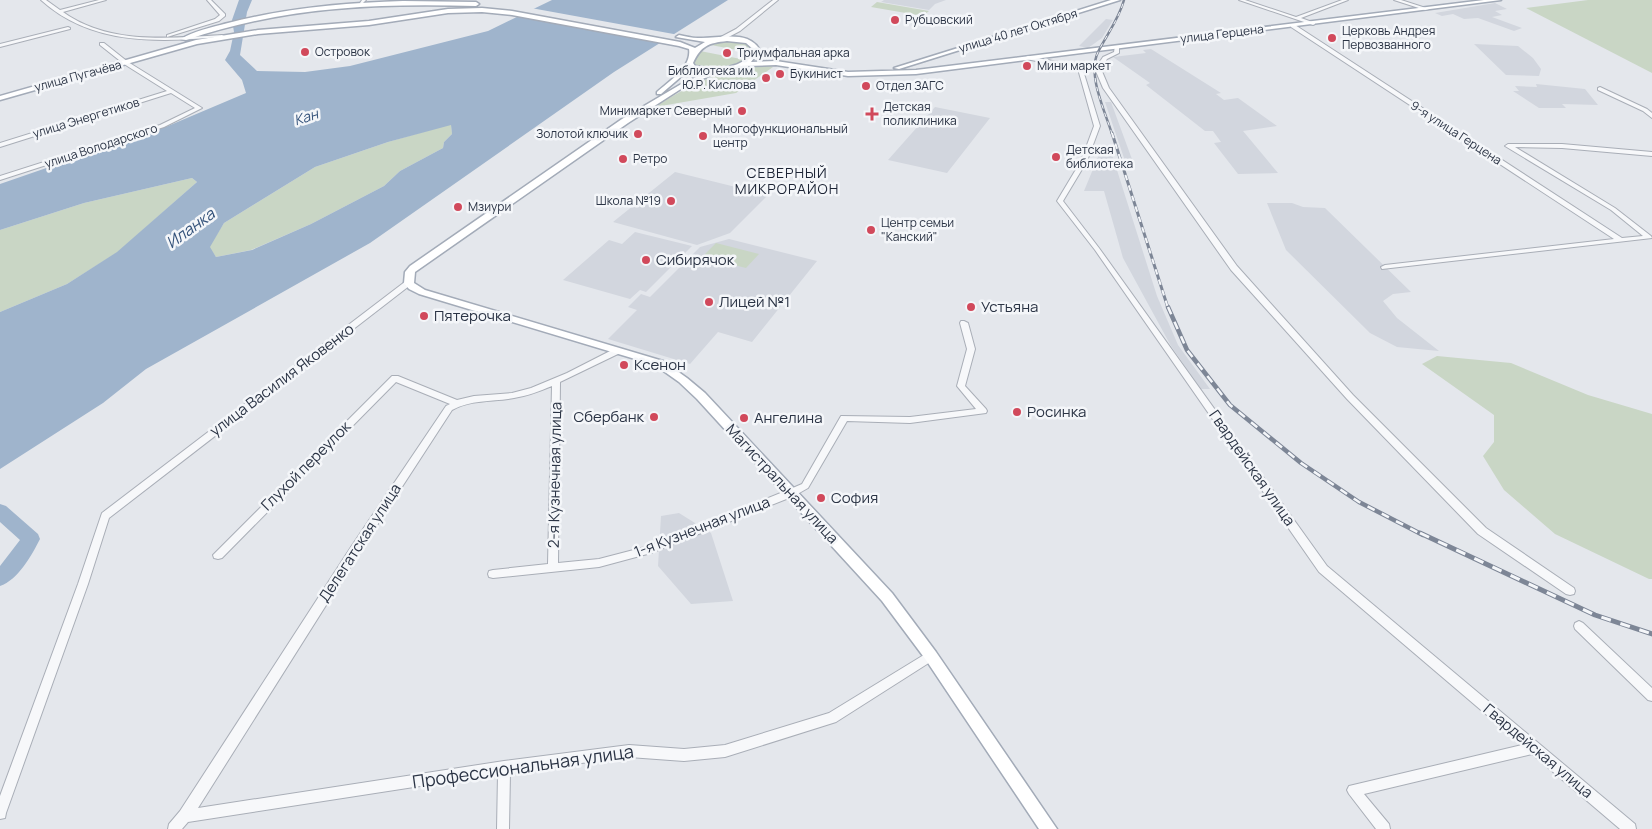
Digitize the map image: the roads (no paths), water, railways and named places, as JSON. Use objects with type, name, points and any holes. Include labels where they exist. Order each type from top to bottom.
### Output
[{"type":"main road","points":[[156,53],[206,30],[256,18],[363,1],[435,0],[520,8],[687,39],[735,39],[748,41],[756,47],[762,56],[776,63]]},
{"type":"main road","name":"улица 40 лет Октября","points":[[867,75],[918,62],[1117,0]]},
{"type":"main road","name":"улица Герцена","points":[[867,75],[945,68],[1498,0]]},
{"type":"main road","points":[[156,53],[222,36],[369,23],[467,10],[512,13],[680,44],[692,48],[690,64],[693,68],[717,71]]},
{"type":"main road","points":[[626,121],[681,74],[692,56],[703,45],[719,40]]},
{"type":"main road","points":[[740,64],[752,58],[757,50]]},
{"type":"main road","name":"улица Пугачёва","points":[[0,98],[156,53]]},
{"type":"main road","points":[[918,62],[945,68]]},
{"type":"main road","points":[[740,64],[776,63],[867,75]]},
{"type":"main road","name":"улица Василия Яковенко","points":[[409,283],[410,272],[413,268],[438,249],[626,121],[685,84],[740,64]]},
{"type":"main road","name":"Магистральная улица","points":[[409,283],[412,287],[422,292],[659,363],[683,380],[701,396],[887,597],[931,656],[1049,829]]},
{"type":"street","points":[[43,0],[58,12],[92,30],[109,36],[141,40],[181,40],[222,36]]},
{"type":"street","points":[[58,12],[104,0]]},
{"type":"street","points":[[169,36],[217,20],[223,15],[209,0]]},
{"type":"street","points":[[719,40],[738,30],[776,0]]},
{"type":"street","points":[[1241,0],[1313,24]]},
{"type":"street","points":[[1297,18],[1346,0]]},
{"type":"street","points":[[1396,0],[1427,9]]},
{"type":"street","name":"9-я улица Герцена","points":[[1292,26],[1620,240]]},
{"type":"street","points":[[0,46],[68,28]]},
{"type":"street","points":[[109,36],[169,36],[206,30]]},
{"type":"street","points":[[738,30],[736,34],[739,38],[748,41]]},
{"type":"street","points":[[102,44],[126,63],[200,108]]},
{"type":"street","points":[[1117,47],[1116,53],[1105,58],[1098,68],[1106,88],[1234,268],[1350,397],[1482,531],[1570,591]]},
{"type":"street","name":"Гвардейская улица","points":[[1028,58],[1080,68],[1097,126],[1084,161],[1060,202],[1097,249],[1323,570],[1630,829]]},
{"type":"street","points":[[1600,89],[1645,110],[1652,116]]},
{"type":"street","name":"улица Энергетиков","points":[[0,145],[172,92]]},
{"type":"street","name":"улица Володарского","points":[[0,178],[162,126],[200,108]]},
{"type":"street","points":[[1385,267],[1649,237],[1612,209],[1508,146],[1532,144],[1617,153],[1652,154]]},
{"type":"street","name":"улица Василия Яковенко","points":[[0,813],[84,584],[105,516],[409,283]]},
{"type":"street","name":"1-я Кузнечная улица","points":[[493,574],[599,563],[651,549],[791,493],[805,486],[844,418],[910,420],[983,411],[962,386],[971,349],[964,323]]},
{"type":"street","points":[[456,403],[506,397],[556,382],[617,351]]},
{"type":"street","name":"Глухой переулок","points":[[218,555],[394,378],[456,403]]},
{"type":"street","name":"2-я Кузнечная улица","points":[[553,568],[556,382]]},
{"type":"street","name":"Делегатская улица","points":[[174,829],[185,816],[355,550],[449,408],[456,403]]},
{"type":"street","points":[[1579,626],[1652,696]]},
{"type":"street","name":"Профессиональная улица","points":[[185,816],[504,767],[629,751],[702,754],[725,751],[832,718],[931,656]]},
{"type":"street","points":[[1384,829],[1353,790],[1534,748]]},
{"type":"street","points":[[504,767],[504,829]]},
{"type":"water","name":"Кан","points":[[239,0],[252,0],[247,12],[240,55],[257,71],[305,72],[350,66],[488,31],[552,0],[728,0],[614,72],[370,243],[146,369],[103,403],[0,469],[0,312],[67,284],[117,252],[197,182],[192,178],[84,203],[0,230],[0,184],[168,126],[246,93],[242,80],[225,60],[230,51],[234,32],[232,20]],"holes":[[[451,125],[452,134],[444,142],[443,148],[400,171],[384,186],[311,224],[252,250],[216,257],[210,247],[224,223],[315,167],[388,142]]]},
{"type":"waterway","name":"Иланка","points":[[0,511],[31,539],[12,566],[0,578]]},
{"type":"railway","points":[[1112,134],[1098,93],[1095,61],[1124,0]]},
{"type":"railway","points":[[1112,133],[1168,308]]},
{"type":"railway","points":[[1168,307],[1187,350],[1230,405],[1301,463],[1359,502],[1423,535]]},
{"type":"railway","points":[[1420,533],[1595,615],[1652,634]]},
{"type":"place","name":"Рубцовский","points":[[895,20]]},
{"type":"place","name":"Церковь Андрея Первозванного","points":[[1332,38]]},
{"type":"place","name":"Островок","points":[[305,52]]},
{"type":"place","name":"Триумфальная арка","points":[[727,53]]},
{"type":"place","name":"Мини маркет","points":[[1027,66]]},
{"type":"place","name":"Букинист","points":[[780,74]]},
{"type":"place","name":"Библиотека им. Ю.Р. Кислова","points":[[766,78]]},
{"type":"place","name":"Отдел ЗАГС","points":[[866,86]]},
{"type":"place","name":"Минимаркет Северный","points":[[742,111]]},
{"type":"place","name":"Детская поликлиника","points":[[872,114]]},
{"type":"place","name":"Золотой ключик","points":[[638,134]]},
{"type":"place","name":"Многофункциональный центр","points":[[703,136]]},
{"type":"place","name":"Детская библиотека","points":[[1056,157]]},
{"type":"place","name":"Ретро","points":[[623,159]]},
{"type":"place","name":"Школа №19","points":[[671,201]]},
{"type":"place","name":"Мзиури","points":[[458,207]]},
{"type":"place","name":"Центр семьи \"Канский\"","points":[[871,230]]},
{"type":"place","name":"Сибирячок","points":[[646,260]]},
{"type":"place","name":"Лицей №1","points":[[709,302]]},
{"type":"place","name":"Устьяна","points":[[971,307]]},
{"type":"place","name":"Пятерочка","points":[[424,316]]},
{"type":"place","name":"Ксенон","points":[[624,365]]},
{"type":"place","name":"Росинка","points":[[1017,412]]},
{"type":"place","name":"Сбербанк","points":[[654,417]]},
{"type":"place","name":"Ангелина","points":[[744,418]]},
{"type":"place","name":"София","points":[[821,498]]},
{"type":"district","name":"СЕВЕРНЫЙ МИКРОРАЙОН","points":[[787,182]]}]
